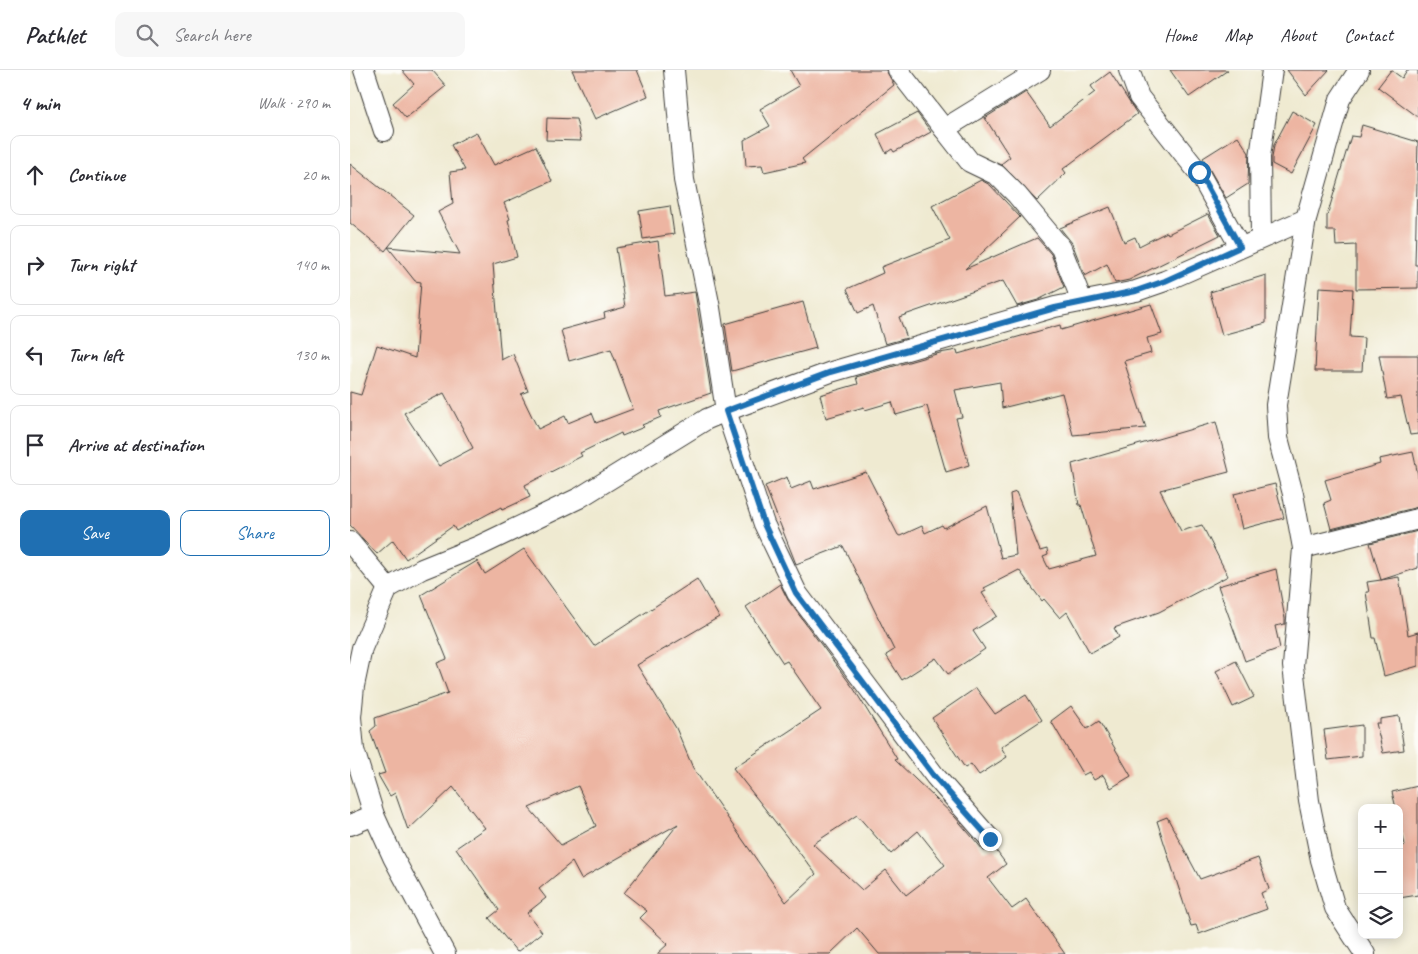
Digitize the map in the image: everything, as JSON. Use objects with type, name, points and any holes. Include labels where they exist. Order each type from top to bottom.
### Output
[{"type":"street","points":[[364,70],[384,131]]},
{"type":"street","points":[[674,70],[684,180],[710,308],[726,411],[764,524],[796,593],[934,776],[990,839]]},
{"type":"street","points":[[898,70],[970,162],[998,175],[1060,248],[1082,301]]},
{"type":"street","points":[[944,128],[1040,70]]},
{"type":"street","points":[[1129,70],[1139,97],[1199,172],[1240,247]]},
{"type":"street","points":[[1261,238],[1260,157],[1272,70]]},
{"type":"street","points":[[1359,70],[1340,99],[1306,219],[1276,405],[1278,438],[1293,494],[1303,548],[1293,666],[1309,801],[1321,860],[1335,908],[1365,954]]},
{"type":"street","points":[[445,954],[393,856],[374,815],[353,742],[351,717],[356,650],[388,588],[422,569],[479,546],[579,498],[726,411],[831,372],[1082,301],[1136,291],[1158,284],[1306,219]]},
{"type":"street","points":[[1303,548],[1418,519]]},
{"type":"street","points":[[350,542],[388,588]]},
{"type":"street","points":[[350,824],[374,815]]},
{"type":"building","points":[[402,70],[432,70],[446,86],[406,118],[393,103],[414,84]]},
{"type":"building","points":[[572,70],[637,70],[648,96],[595,119]]},
{"type":"building","points":[[790,70],[886,70],[894,85],[802,159],[805,163],[764,172],[762,165],[746,166],[744,140],[770,126],[760,109],[799,86]]},
{"type":"building","points":[[1170,70],[1228,70],[1189,97]]},
{"type":"building","points":[[1287,70],[1329,70],[1306,95]]},
{"type":"building","points":[[1391,70],[1402,78],[1407,70],[1418,70],[1418,117],[1378,87]]},
{"type":"building","points":[[1110,72],[1137,114],[1063,169],[1066,173],[1037,201],[1001,164],[1010,157],[985,118],[1026,92],[1050,126],[1095,92],[1091,86]]},
{"type":"building","points":[[1292,111],[1317,125],[1291,174],[1272,164],[1272,158],[1274,145]]},
{"type":"building","points":[[917,113],[931,132],[894,152],[892,149],[886,153],[877,134]]},
{"type":"building","points":[[547,118],[576,119],[581,141],[546,140]]},
{"type":"building","points":[[1362,125],[1418,142],[1415,265],[1418,265],[1418,288],[1356,289],[1356,245],[1336,246],[1335,231],[1327,231],[1327,216],[1351,136],[1359,137]]},
{"type":"building","points":[[476,132],[494,165],[536,146],[552,181],[504,203],[510,219],[508,220],[517,257],[493,264],[501,360],[513,354],[528,391],[521,394],[538,429],[565,416],[568,423],[592,413],[596,423],[633,409],[611,349],[569,361],[561,330],[605,318],[604,313],[625,307],[616,248],[658,241],[665,296],[695,292],[711,393],[659,411],[661,417],[642,425],[644,427],[622,436],[621,433],[580,453],[582,456],[525,485],[530,497],[502,510],[501,507],[456,531],[453,526],[406,559],[393,540],[377,554],[350,525],[350,392],[361,395],[377,345],[415,358],[421,282],[415,281],[388,247],[460,254],[438,212],[453,204],[450,172],[465,170],[451,145]],"holes":[[[444,393],[473,448],[439,466],[404,413]]]},
{"type":"building","points":[[1238,136],[1249,153],[1248,184],[1226,198],[1203,158]]},
{"type":"building","points":[[350,164],[414,215],[385,251],[350,223]]},
{"type":"building","points":[[981,180],[990,185],[1020,217],[965,269],[1037,238],[1051,254],[1064,287],[1038,300],[1017,306],[1003,281],[899,317],[907,338],[885,344],[873,306],[858,313],[847,289],[883,273],[881,267],[950,240],[932,206]]},
{"type":"building","points":[[670,206],[674,234],[643,239],[639,211]]},
{"type":"building","points":[[1110,207],[1124,242],[1135,237],[1139,246],[1208,214],[1220,235],[1129,280],[1115,283],[1107,264],[1085,276],[1072,243],[1060,228]]},
{"type":"building","points":[[1266,275],[1266,323],[1222,335],[1210,292]]},
{"type":"building","points":[[1319,287],[1353,289],[1350,337],[1364,338],[1362,371],[1315,371]]},
{"type":"building","points":[[803,302],[816,348],[732,371],[725,324]]},
{"type":"building","points":[[1151,304],[1162,334],[1147,338],[1151,353],[1124,361],[1146,428],[1073,435],[1062,393],[1002,408],[1000,382],[955,390],[962,417],[956,418],[969,465],[946,472],[927,406],[896,415],[892,402],[865,410],[864,407],[826,418],[820,395],[858,384],[856,377],[940,353],[957,350],[958,354],[1060,325],[1061,330]]},
{"type":"building","points":[[1379,355],[1418,355],[1418,434],[1410,435],[1401,397],[1387,399]]},
{"type":"building","points":[[1216,422],[1229,472],[1160,490],[1181,531],[1202,525],[1228,576],[1159,612],[1114,628],[1119,637],[1090,653],[1067,612],[1060,618],[1044,599],[1042,601],[1019,570],[984,588],[986,591],[982,593],[997,616],[973,631],[985,649],[948,674],[936,658],[902,680],[886,655],[894,650],[843,546],[796,564],[765,486],[787,477],[791,489],[811,481],[814,489],[866,472],[900,536],[922,526],[925,533],[942,525],[944,528],[987,506],[1001,558],[1016,555],[1010,494],[1016,492],[1040,551],[1047,549],[1048,555],[1043,557],[1049,569],[1096,556],[1081,505],[1079,505],[1072,464]]},
{"type":"building","points":[[1413,452],[1418,475],[1418,507],[1331,529],[1324,503],[1331,500],[1325,480],[1380,464],[1379,459]]},
{"type":"building","points":[[1275,484],[1284,518],[1242,529],[1234,494]]},
{"type":"building","points":[[1418,531],[1418,568],[1381,580],[1370,543]]},
{"type":"building","points":[[524,549],[594,646],[697,579],[719,617],[637,665],[676,728],[693,768],[786,902],[816,874],[733,768],[821,710],[787,661],[783,663],[746,607],[780,584],[788,600],[854,689],[897,759],[895,760],[955,817],[984,851],[995,849],[1006,864],[988,878],[1012,909],[1026,899],[1065,954],[879,954],[857,928],[830,954],[657,954],[668,944],[640,918],[647,911],[624,893],[678,824],[581,879],[572,862],[539,889],[546,898],[527,913],[542,932],[517,952],[489,918],[499,910],[456,848],[485,828],[453,787],[408,830],[395,793],[390,796],[378,775],[385,773],[370,731],[376,726],[375,718],[448,693],[437,663],[447,659],[421,595],[477,561],[485,574]],"holes":[[[578,786],[596,826],[561,845],[529,808]],[[857,815],[891,854],[918,831],[945,865],[906,895],[886,870],[862,890],[813,844]]]},
{"type":"building","points":[[1276,569],[1285,619],[1285,624],[1275,626],[1280,648],[1245,661],[1218,586]]},
{"type":"building","points":[[1399,577],[1408,635],[1418,632],[1418,666],[1384,676],[1375,638],[1373,638],[1366,592],[1369,592],[1367,582]]},
{"type":"building","points":[[1236,661],[1254,697],[1233,707],[1216,671]]},
{"type":"building","points":[[976,688],[995,714],[1026,695],[1042,720],[1001,747],[1007,757],[979,775],[971,764],[965,768],[932,718]]},
{"type":"building","points":[[1071,706],[1087,729],[1099,721],[1131,776],[1111,788],[1103,775],[1094,780],[1089,772],[1083,775],[1051,721]]},
{"type":"building","points":[[1399,716],[1404,750],[1383,753],[1376,723],[1380,723],[1380,719]]},
{"type":"building","points":[[1362,725],[1362,756],[1328,760],[1324,730]]},
{"type":"building","points":[[1418,786],[1418,895],[1403,897],[1403,846],[1405,845],[1403,837],[1403,804],[1395,804],[1392,792]]},
{"type":"building","points":[[1167,817],[1200,879],[1258,858],[1269,889],[1261,893],[1267,909],[1199,934],[1196,925],[1191,926],[1157,821]]},
{"type":"route","points":[[990,839],[934,776],[796,593],[780,563],[764,524],[745,473],[726,411],[831,372],[1055,308],[1136,291],[1165,281],[1240,247],[1199,172]]}]
